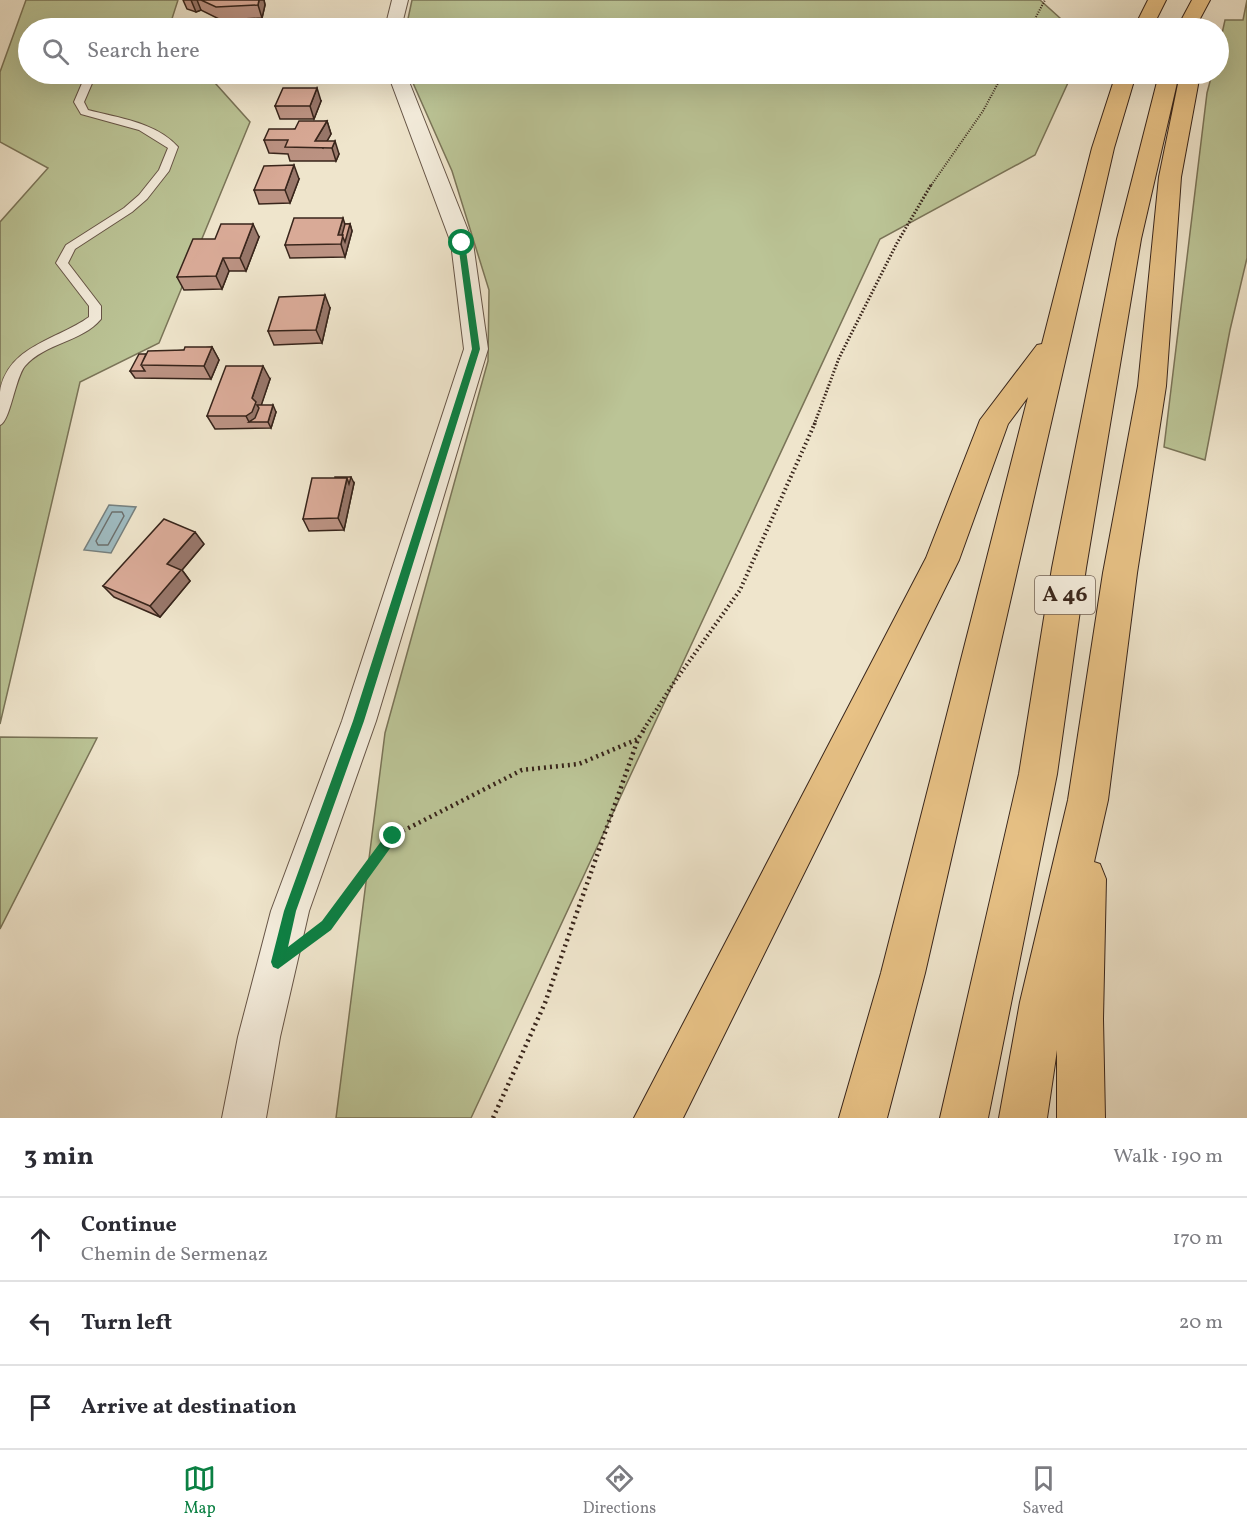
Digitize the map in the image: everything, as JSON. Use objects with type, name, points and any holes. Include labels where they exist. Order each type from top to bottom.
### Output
[{"type":"highway","points":[[1148,18],[1157,0]]},
{"type":"highway","points":[[1191,18],[1201,0]]},
{"type":"highway","points":[[1203,18],[1207,0]]},
{"type":"highway","name":"A 46","points":[[863,1118],[906,961],[1103,148],[1123,84]]},
{"type":"highway","name":"A 46","points":[[964,1118],[1038,774],[1069,568],[1129,240],[1166,84]]},
{"type":"highway","points":[[1023,1118],[1042,1002],[1088,800],[1120,573],[1152,386],[1162,241],[1170,177],[1188,84]]},
{"type":"highway","points":[[658,1118],[942,560],[995,420],[1055,341]]},
{"type":"highway","points":[[1081,1118],[1080,1019],[1088,800]]},
{"type":"street","points":[[396,18],[400,0]]},
{"type":"street","points":[[244,1118],[259,1037],[290,911],[359,721],[476,349],[462,243],[401,84]]},
{"type":"lane","points":[[0,420],[9,383],[18,365],[35,351],[85,328],[95,319],[95,306],[62,263],[70,246],[128,210],[142,197],[164,171],[173,147],[162,136],[138,126],[84,112],[79,102],[87,84]]},
{"type":"path","points":[[1035,18],[1045,0]]},
{"type":"path","points":[[494,1118],[544,1003],[638,740],[673,684],[740,590],[820,412],[839,357],[897,243],[932,184],[983,111],[998,84]]},
{"type":"path","points":[[278,962],[326,926],[393,836],[522,770],[579,764],[638,740]]},
{"type":"green space","points":[[26,0],[178,0],[172,18],[20,18]]},
{"type":"green space","points":[[412,0],[1040,0],[1060,18],[408,18]]},
{"type":"green space","points":[[1247,0],[1247,258],[1230,330],[1205,460],[1164,447],[1207,93],[1209,84],[1229,84],[1229,20],[1243,20]]},
{"type":"green space","points":[[18,22],[18,84],[216,84],[250,122],[159,343],[80,382],[0,724],[0,222],[48,168],[0,142],[0,72]]},
{"type":"green space","points":[[413,84],[1067,84],[1035,155],[880,239],[471,1118],[336,1118],[385,733],[488,361],[489,290],[452,171]]},
{"type":"green space","points":[[0,737],[97,738],[0,929]]},
{"type":"water","points":[[109,505],[136,507],[111,553],[84,550]]},
{"type":"building","points":[[201,0],[259,0],[258,5],[216,7]]},
{"type":"building","points":[[283,88],[317,88],[310,106],[275,106]]},
{"type":"building","points":[[299,121],[327,121],[315,141],[335,141],[332,148],[285,147],[288,140],[264,140],[269,129],[295,129]]},
{"type":"building","points":[[294,165],[285,190],[254,190],[264,166]]},
{"type":"building","points":[[294,218],[343,218],[338,235],[343,235],[341,244],[285,245]]},
{"type":"building","points":[[221,224],[253,224],[240,258],[223,258],[216,276],[177,277],[193,239],[215,239]]},
{"type":"building","points":[[345,224],[350,224],[345,242],[342,235]]},
{"type":"building","points":[[325,295],[316,330],[268,331],[279,297]]},
{"type":"building","points":[[185,347],[212,347],[204,366],[141,365],[148,351],[184,350]]},
{"type":"building","points":[[139,354],[146,354],[141,365],[145,371],[130,371]]},
{"type":"building","points":[[226,366],[263,366],[252,398],[256,402],[252,412],[246,416],[207,416]]},
{"type":"building","points":[[257,405],[273,405],[268,422],[249,422],[255,418],[259,408]]},
{"type":"building","points":[[335,477],[351,477],[349,484],[347,478]]},
{"type":"building","points":[[312,478],[347,478],[338,518],[303,519]]},
{"type":"building","points":[[164,519],[195,532],[167,564],[181,570],[150,606],[103,586]]},
{"type":"route","points":[[393,836],[326,926],[278,962],[290,911],[359,721],[476,349],[462,243]]}]
